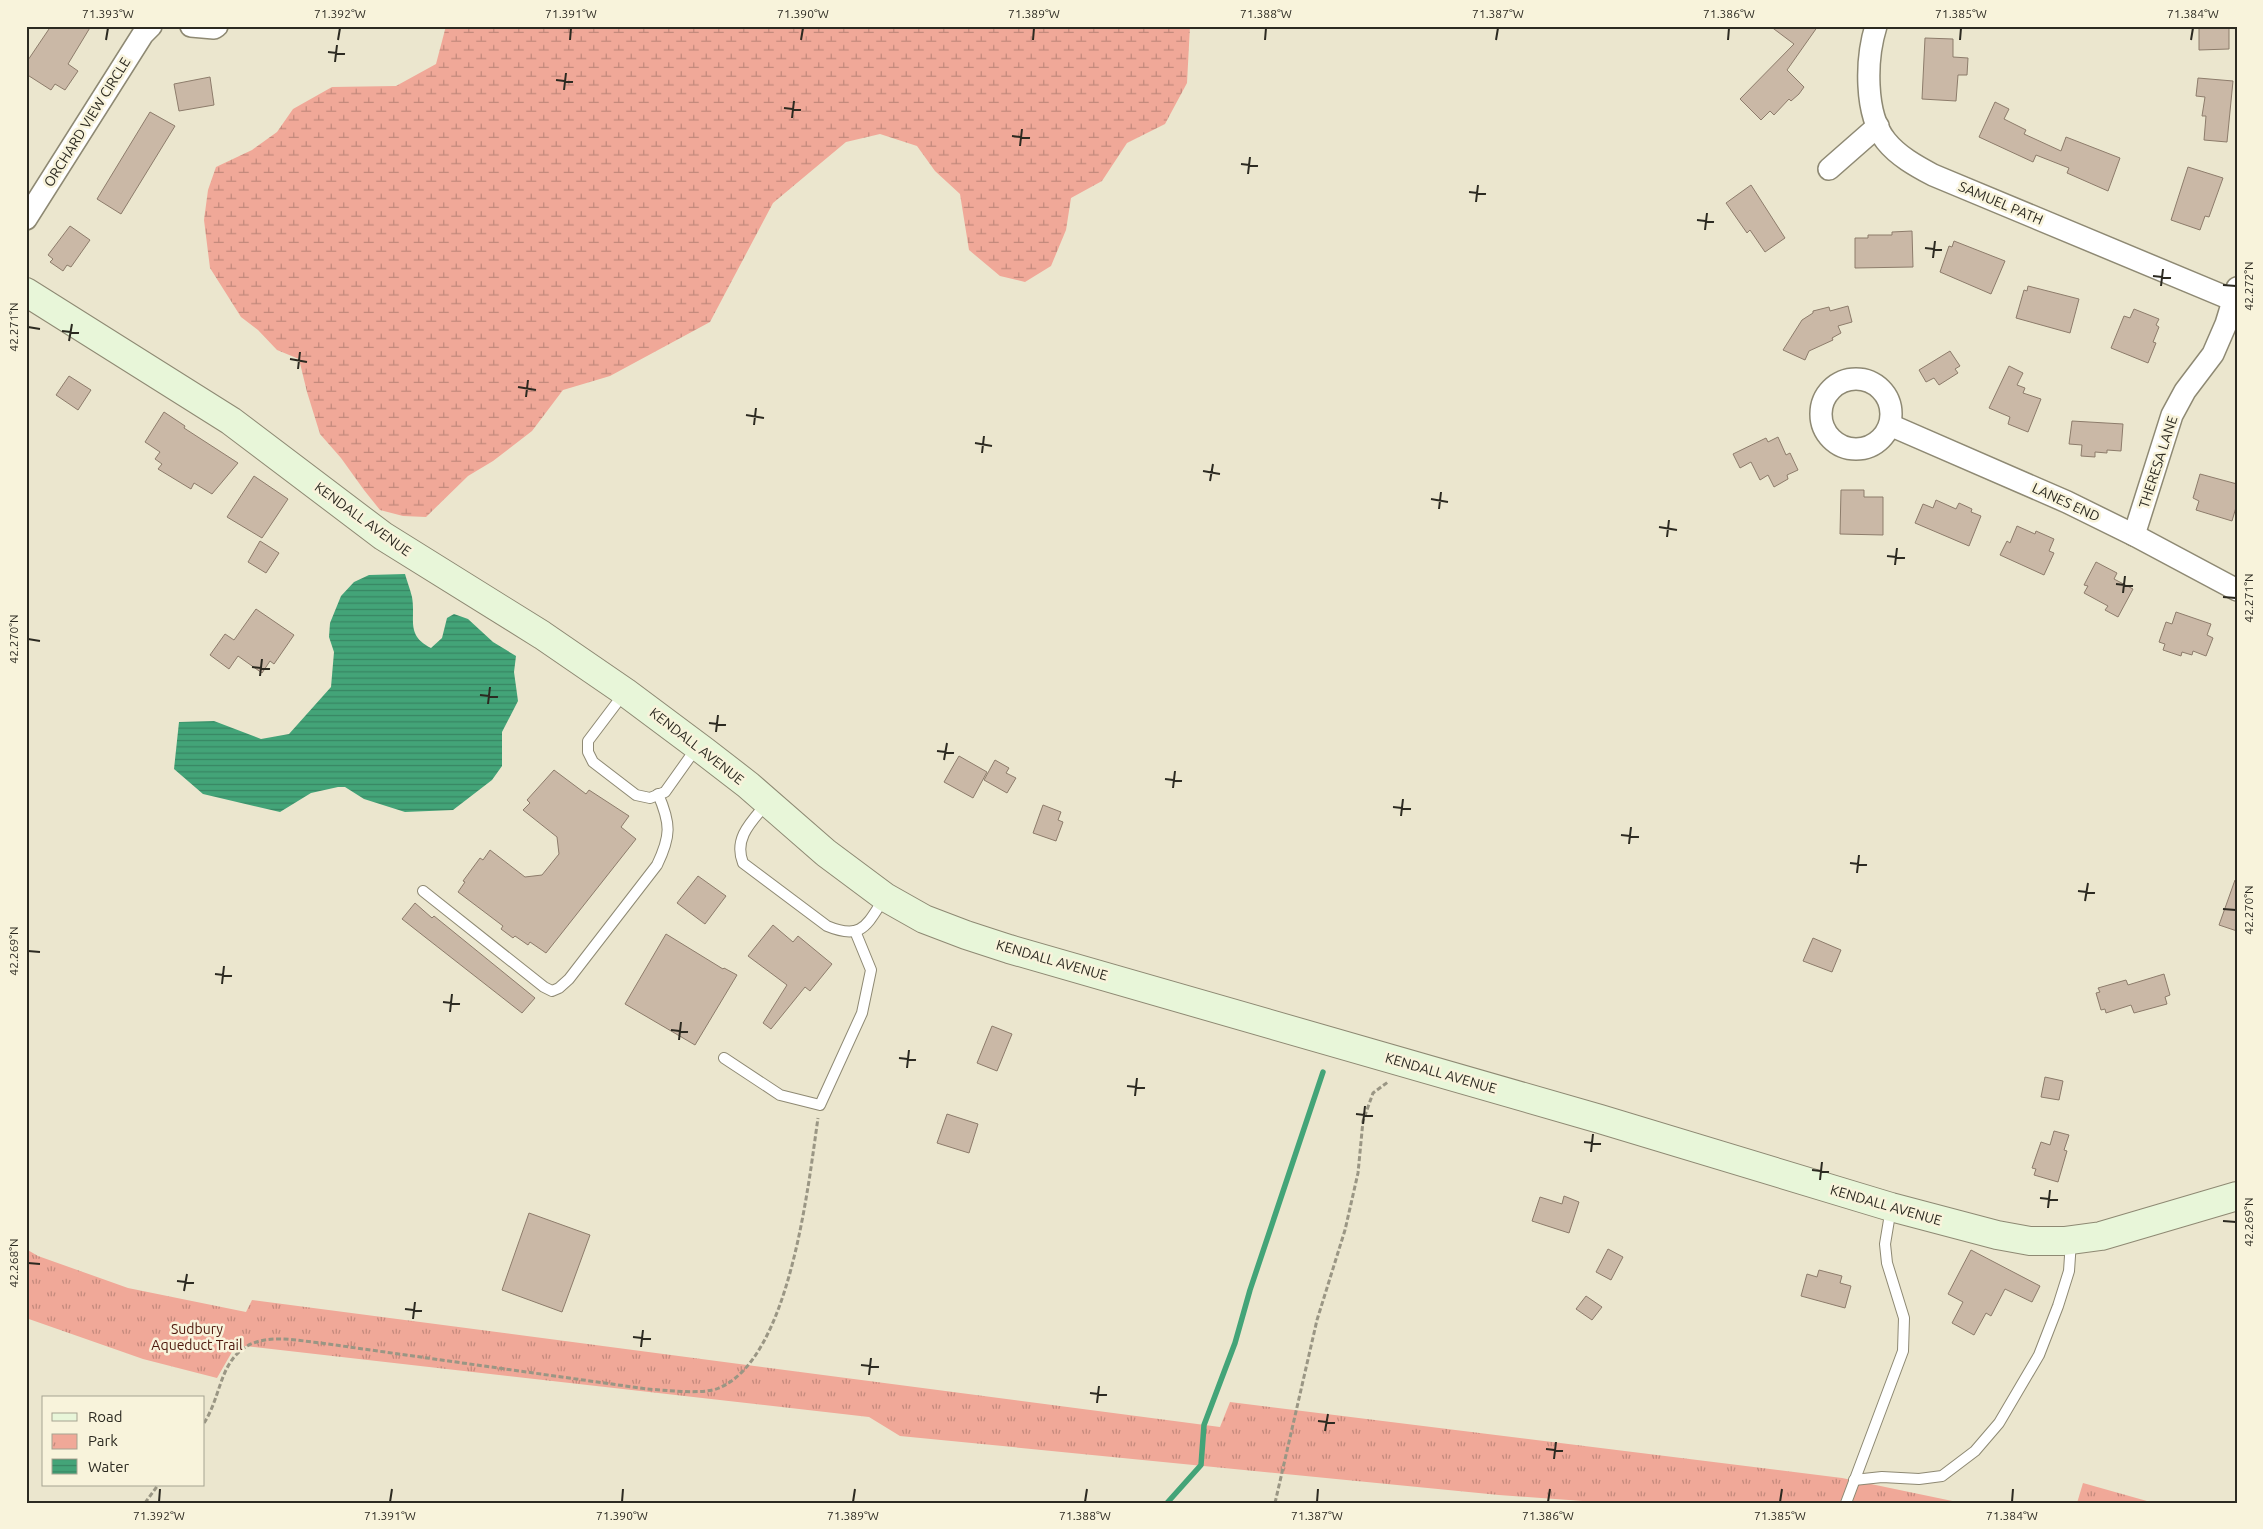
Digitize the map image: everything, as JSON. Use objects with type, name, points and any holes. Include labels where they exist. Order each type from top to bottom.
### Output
[{"type":"main road","name":"KENDALL AVENUE","points":[[26,292],[231,421],[383,536],[542,635],[625,692],[698,746],[767,802],[826,854],[885,897],[924,919],[966,935],[1891,1207],[1997,1236],[2030,1241],[2071,1240],[2101,1236],[2237,1196]]},
{"type":"street","name":"ORCHARD VIEW CIRCLE","points":[[26,219],[143,34],[151,26]]},
{"type":"street","points":[[191,26],[214,28],[217,26]]},
{"type":"street","name":"SAMUEL PATH","points":[[1876,26],[1870,63],[1869,90],[1878,126],[1885,140],[1897,152],[1933,175],[2235,294]]},
{"type":"street","points":[[1829,169],[1878,126]]},
{"type":"street","name":"THERESA LANE","points":[[2134,535],[2172,415],[2185,391],[2213,354],[2221,338],[2235,294]]},
{"type":"street","name":"LANES END","points":[[1890,425],[2068,502],[2237,590]]},
{"type":"lane","points":[[625,692],[588,740],[588,752],[593,762],[636,795],[650,798],[665,792],[698,746]]},
{"type":"lane","points":[[422,891],[544,987],[552,991],[559,988],[568,979],[657,865],[667,844],[669,830],[666,814],[658,794]]},
{"type":"lane","points":[[767,802],[743,833],[739,844],[739,854],[743,863],[827,926],[842,932],[855,932],[866,926],[885,897]]},
{"type":"lane","points":[[724,1058],[780,1096],[820,1105],[862,1013],[871,970],[855,932]]},
{"type":"lane","points":[[1846,1503],[1903,1351],[1904,1318],[1887,1263],[1885,1244],[1891,1207]]},
{"type":"lane","points":[[1854,1480],[1882,1477],[1919,1479],[1942,1476],[1975,1451],[1999,1423],[2039,1355],[2069,1271],[2071,1240]]},
{"type":"path","points":[[1275,1503],[1317,1320],[1346,1230],[1358,1172],[1363,1121],[1373,1093],[1413,1065]]},
{"type":"path","points":[[205,1421],[226,1369],[240,1349],[259,1339],[285,1339],[321,1343],[647,1389],[717,1390],[734,1380],[756,1356],[773,1325],[792,1266],[810,1178],[820,1105]]},
{"type":"path","points":[[145,1503],[157,1486]]},
{"type":"green space","points":[[446,26],[1190,26],[1187,83],[1165,124],[1127,143],[1102,181],[1071,198],[1066,230],[1051,266],[1025,282],[1000,276],[969,250],[960,194],[935,171],[917,146],[880,134],[846,142],[773,203],[710,322],[610,376],[563,390],[532,431],[493,461],[468,476],[426,517],[403,516],[380,510],[341,458],[320,434],[299,359],[277,350],[258,330],[241,317],[210,268],[204,220],[208,190],[216,167],[252,150],[277,132],[293,109],[332,87],[396,86],[436,64]]},
{"type":"green space","name":"Sudbury Aqueduct Trail","points":[[26,1249],[38,1256],[128,1288],[246,1312],[252,1300],[1220,1427],[1230,1402],[1842,1478],[1962,1503],[1610,1503],[1499,1495],[900,1436],[869,1417],[236,1345],[217,1378],[143,1359],[26,1318]]},
{"type":"green space","points":[[2083,1483],[2154,1503],[2077,1503]]},
{"type":"water","points":[[405,574],[412,597],[413,626],[418,638],[423,643],[431,648],[442,638],[447,618],[454,614],[468,619],[493,642],[516,656],[514,672],[518,701],[502,732],[502,766],[492,780],[453,810],[405,812],[364,799],[345,787],[338,787],[311,793],[280,812],[203,794],[174,769],[179,722],[214,721],[261,739],[289,734],[331,687],[334,652],[329,637],[330,623],[341,596],[354,582],[369,575]]},
{"type":"building","points":[[51,26],[91,26],[68,64],[78,71],[65,90],[55,84],[51,90],[26,74],[26,63]]},
{"type":"building","points":[[1770,26],[1818,26],[1787,70],[1804,87],[1799,94],[1791,101],[1789,99],[1774,115],[1770,111],[1761,120],[1740,99],[1794,44]]},
{"type":"building","points":[[2199,26],[2229,26],[2229,49],[2199,50]]},
{"type":"building","points":[[1925,38],[1953,39],[1953,57],[1968,58],[1967,75],[1958,75],[1956,101],[1922,99]]},
{"type":"building","points":[[210,77],[214,105],[179,111],[174,84]]},
{"type":"building","points":[[2198,78],[2233,81],[2227,142],[2204,140],[2206,116],[2202,116],[2205,97],[2196,96]]},
{"type":"building","points":[[1995,102],[2009,109],[2004,119],[2026,130],[2024,134],[2061,151],[2066,137],[2120,158],[2108,191],[2067,173],[2069,168],[2036,155],[2033,162],[1979,137]]},
{"type":"building","points":[[150,112],[175,126],[121,214],[97,199]]},
{"type":"building","points":[[2188,167],[2223,178],[2209,217],[2205,216],[2200,230],[2171,220]]},
{"type":"building","points":[[1751,185],[1785,238],[1765,252],[1750,230],[1747,233],[1726,203]]},
{"type":"building","points":[[70,226],[90,240],[71,267],[67,265],[63,271],[50,262],[53,259],[48,255]]},
{"type":"building","points":[[1912,231],[1913,267],[1855,268],[1855,238],[1868,238],[1868,235],[1892,235],[1892,232]]},
{"type":"building","points":[[1954,241],[2005,261],[1991,294],[1940,272],[1949,246],[1952,247]]},
{"type":"building","points":[[2028,286],[2079,299],[2070,333],[2016,318],[2024,290],[2027,291]]},
{"type":"building","points":[[1848,306],[1852,322],[1838,326],[1841,333],[1832,338],[1833,340],[1809,351],[1805,360],[1783,350],[1802,320],[1813,313],[1813,311],[1829,307],[1830,311]]},
{"type":"building","points":[[2134,309],[2159,319],[2156,325],[2159,327],[2153,342],[2156,343],[2148,363],[2111,348],[2124,316],[2130,318]]},
{"type":"building","points":[[1950,351],[1960,366],[1955,369],[1958,373],[1939,385],[1934,378],[1926,382],[1919,370]]},
{"type":"building","points":[[2009,366],[2023,373],[2017,385],[2025,388],[2023,393],[2041,399],[2028,432],[2008,424],[2010,417],[1989,408]]},
{"type":"building","points":[[69,376],[91,390],[78,410],[56,395]]},
{"type":"building","points":[[164,412],[185,426],[184,428],[238,463],[212,494],[194,483],[191,489],[158,469],[162,464],[155,459],[160,452],[145,442]]},
{"type":"building","points":[[2072,421],[2123,424],[2121,451],[2107,450],[2107,453],[2095,452],[2095,457],[2081,456],[2082,445],[2069,444]]},
{"type":"building","points":[[1778,437],[1786,455],[1790,453],[1798,470],[1787,475],[1788,479],[1774,487],[1768,475],[1760,480],[1751,462],[1740,468],[1733,454],[1766,438],[1768,442]]},
{"type":"building","points":[[2200,474],[2237,484],[2237,504],[2232,521],[2196,510],[2199,501],[2193,498]]},
{"type":"building","points":[[254,476],[288,499],[262,538],[227,517]]},
{"type":"building","points":[[1841,490],[1864,490],[1864,497],[1883,497],[1883,535],[1840,534]]},
{"type":"building","points":[[1936,500],[1956,509],[1959,503],[1972,509],[1971,512],[1981,516],[1969,546],[1915,523],[1923,504],[1933,508]]},
{"type":"building","points":[[2017,526],[2035,534],[2036,531],[2054,539],[2049,551],[2054,553],[2044,575],[2000,555],[2007,541],[2010,543]]},
{"type":"building","points":[[260,541],[279,553],[266,573],[248,562]]},
{"type":"building","points":[[2096,562],[2117,573],[2114,579],[2133,589],[2118,617],[2105,610],[2108,606],[2084,593],[2088,586],[2084,585]]},
{"type":"building","points":[[256,609],[294,635],[274,664],[270,661],[262,673],[238,656],[229,669],[210,655],[225,634],[234,640]]},
{"type":"building","points":[[2176,612],[2211,624],[2207,635],[2213,638],[2206,656],[2193,651],[2192,655],[2182,652],[2181,656],[2163,650],[2165,644],[2159,642],[2166,622],[2172,624]]},
{"type":"building","points":[[959,756],[987,772],[973,798],[944,782]]},
{"type":"building","points":[[995,760],[1009,768],[1006,773],[1016,778],[1007,793],[984,780]]},
{"type":"building","points":[[554,770],[586,794],[589,790],[629,816],[621,827],[636,839],[546,953],[530,942],[528,945],[515,936],[513,938],[501,929],[503,926],[458,892],[465,882],[463,881],[480,858],[483,860],[490,850],[525,877],[542,875],[559,854],[557,837],[523,810],[530,803],[527,800]]},
{"type":"building","points":[[1043,805],[1061,812],[1058,820],[1063,822],[1056,841],[1033,833]]},
{"type":"building","points":[[698,876],[726,896],[705,924],[677,903]]},
{"type":"building","points":[[2235,880],[2237,880],[2237,931],[2219,925]]},
{"type":"building","points":[[415,903],[432,918],[434,916],[535,998],[522,1013],[402,919]]},
{"type":"building","points":[[773,925],[793,942],[798,936],[832,964],[810,991],[805,987],[771,1029],[763,1023],[787,985],[748,956]]},
{"type":"building","points":[[666,934],[723,969],[737,975],[695,1045],[625,1004]]},
{"type":"building","points":[[1813,938],[1841,950],[1832,972],[1803,961]]},
{"type":"building","points":[[2164,974],[2170,995],[2165,997],[2167,1004],[2134,1013],[2131,1005],[2106,1013],[2105,1009],[2101,1010],[2096,993],[2100,992],[2098,988],[2126,980],[2128,985]]},
{"type":"building","points":[[992,1026],[1012,1034],[997,1071],[977,1063]]},
{"type":"building","points":[[2045,1077],[2063,1081],[2059,1100],[2041,1097]]},
{"type":"building","points":[[947,1114],[978,1124],[969,1153],[937,1143]]},
{"type":"building","points":[[2054,1131],[2069,1135],[2064,1150],[2067,1151],[2058,1182],[2034,1175],[2036,1169],[2032,1168],[2041,1142],[2050,1145]]},
{"type":"building","points":[[1564,1196],[1579,1202],[1569,1233],[1532,1221],[1540,1197],[1562,1204]]},
{"type":"building","points":[[529,1213],[590,1235],[562,1312],[502,1290]]},
{"type":"building","points":[[1608,1249],[1623,1257],[1611,1280],[1596,1272]]},
{"type":"building","points":[[1971,1250],[2040,1286],[2032,1302],[2005,1289],[1991,1316],[1986,1313],[1974,1335],[1952,1323],[1963,1302],[1948,1294]]},
{"type":"building","points":[[1819,1270],[1842,1276],[1840,1283],[1851,1286],[1845,1308],[1801,1296],[1807,1274],[1817,1277]]},
{"type":"building","points":[[1586,1296],[1602,1307],[1592,1320],[1576,1309]]},
{"type":"waterway","points":[[1167,1503],[1201,1465],[1204,1425],[1235,1343],[1250,1290],[1323,1072]]}]
